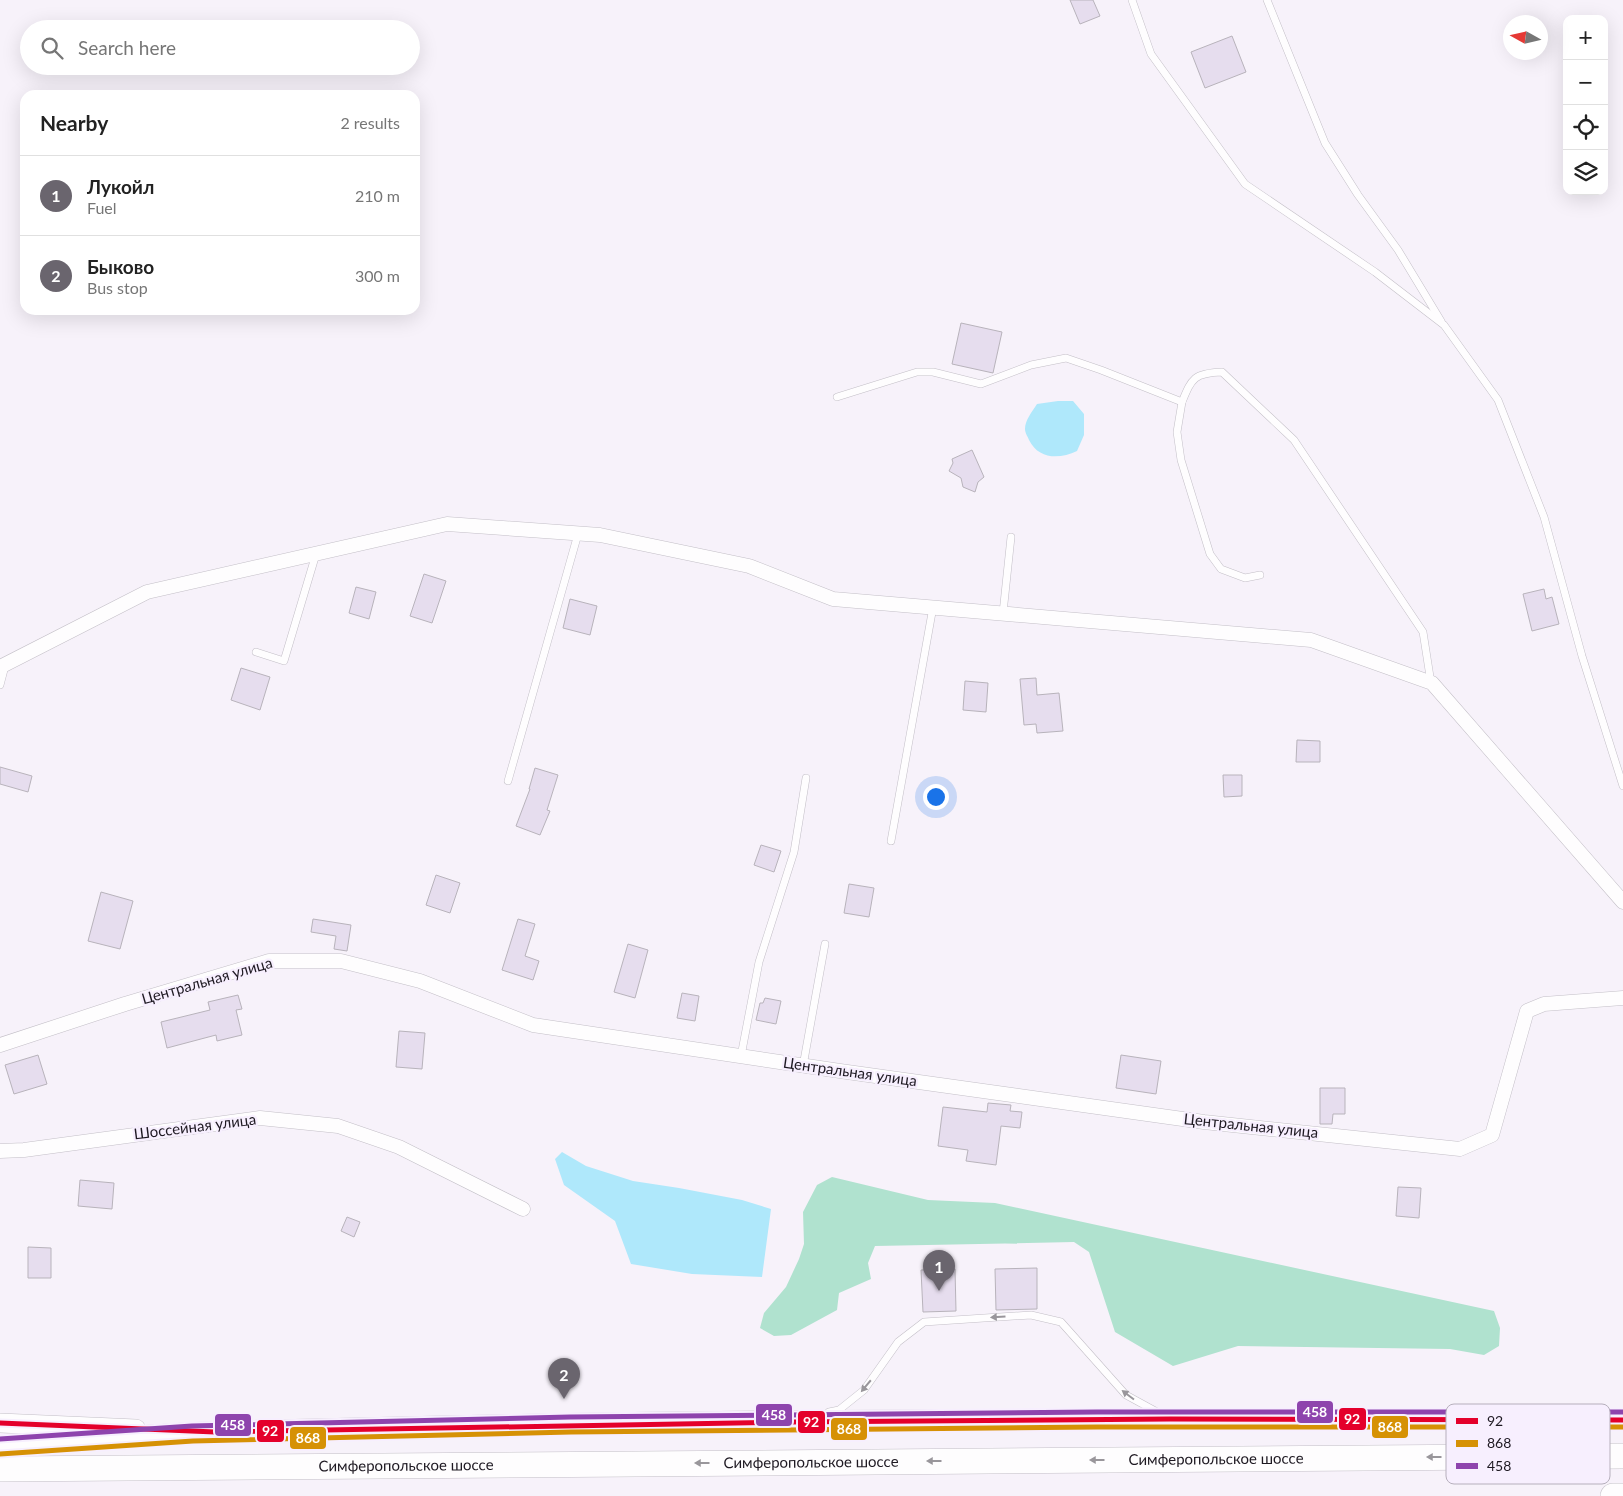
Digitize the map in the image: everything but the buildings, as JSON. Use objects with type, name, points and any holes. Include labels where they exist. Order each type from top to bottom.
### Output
[{"type":"highway","name":"Симферопольское шоссе","points":[[1610,1456],[1623,1456]]},
{"type":"highway","name":"Симферопольское шоссе","points":[[0,1469],[1446,1457]]},
{"type":"highway","points":[[1613,1496],[1623,1496]]},
{"type":"main road","points":[[0,1447],[215,1432],[790,1422],[1170,1419],[1446,1420]]},
{"type":"main road","points":[[1610,1420],[1623,1420]]},
{"type":"main road","points":[[0,1423],[215,1432]]},
{"type":"street","points":[[3,665],[147,592],[447,524],[600,535],[749,566],[833,599],[1311,640],[1432,683],[1623,902]]},
{"type":"street","name":"Центральная улица","points":[[0,1045],[125,1004],[269,961],[341,961],[420,981],[533,1025],[802,1066],[1204,1122],[1460,1149],[1492,1135],[1527,1011],[1544,1004],[1623,998]]},
{"type":"street","name":"Шоссейная улица","points":[[0,1150],[24,1150],[260,1118],[338,1126],[399,1147],[523,1209]]},
{"type":"lane","points":[[1132,0],[1151,54],[1245,184],[1375,272],[1444,325]]},
{"type":"lane","points":[[1267,0],[1325,144],[1358,195],[1398,250],[1444,325],[1498,400],[1544,517],[1582,656],[1623,786]]},
{"type":"lane","points":[[837,397],[917,372],[933,372],[981,384],[1031,365],[1066,358],[1182,402]]},
{"type":"lane","points":[[1260,575],[1246,578],[1221,570],[1210,554],[1181,460],[1177,432],[1182,402],[1191,381],[1205,373],[1222,372],[1294,440],[1423,632],[1432,683]]},
{"type":"lane","points":[[508,781],[578,534]]},
{"type":"lane","points":[[1003,614],[1010,537]]},
{"type":"lane","points":[[256,652],[284,661],[316,554]]},
{"type":"lane","points":[[891,841],[933,608]]},
{"type":"lane","points":[[0,685],[3,665]]},
{"type":"lane","points":[[741,1056],[759,962],[794,852],[806,778]]},
{"type":"lane","points":[[802,1066],[825,944]]},
{"type":"lane","points":[[790,1422],[839,1410],[864,1390],[898,1342],[924,1322],[1031,1315],[1060,1322],[1126,1395],[1170,1419]]},
{"type":"green space","points":[[832,1177],[928,1200],[995,1203],[1494,1311],[1500,1328],[1499,1346],[1484,1355],[1450,1349],[1238,1346],[1173,1366],[1115,1332],[1089,1252],[1074,1242],[875,1246],[868,1263],[871,1279],[839,1293],[837,1310],[791,1335],[774,1336],[760,1328],[764,1313],[786,1287],[799,1259],[804,1244],[803,1212],[817,1185]]},
{"type":"water","points":[[1073,401],[1084,414],[1084,435],[1077,451],[1070,454],[1050,456],[1033,447],[1026,433],[1025,426],[1037,404]]},
{"type":"water","points":[[562,1152],[586,1166],[633,1181],[742,1200],[771,1209],[762,1277],[692,1274],[631,1264],[615,1221],[564,1185],[555,1159]]},
{"type":"transit line","name":"458","points":[[0,1439],[192,1426],[570,1417],[1097,1412],[1446,1412]]},
{"type":"transit line","name":"458","points":[[1610,1412],[1623,1412]]},
{"type":"transit line","name":"92","points":[[0,1423],[215,1432],[790,1422],[1170,1419],[1446,1420]]},
{"type":"transit line","name":"92","points":[[1610,1420],[1623,1420]]},
{"type":"transit line","name":"868","points":[[0,1454],[193,1441],[571,1432],[1097,1427],[1446,1427]]},
{"type":"transit line","name":"868","points":[[1610,1427],[1623,1427]]},
{"type":"place","name":"Лукойл","points":[[939,1291]]},
{"type":"place","name":"Быково","points":[[564,1399]]}]
